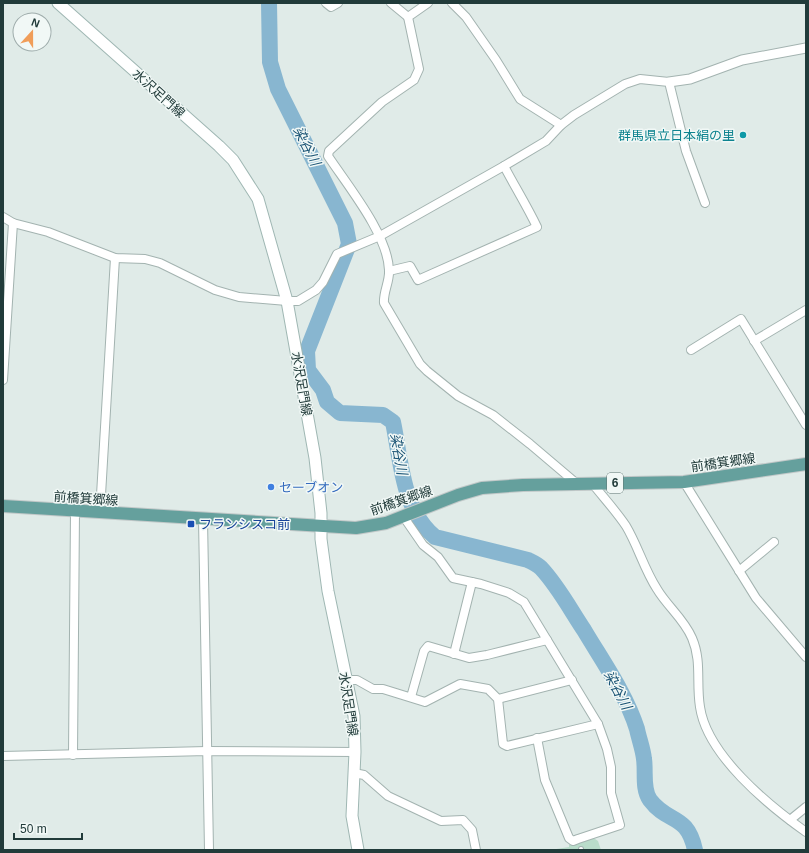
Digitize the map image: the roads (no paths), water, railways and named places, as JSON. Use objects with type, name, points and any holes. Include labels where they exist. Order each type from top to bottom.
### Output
[{"type":"main road","name":"水沢足門線","points":[[58,3],[233,160],[258,200],[287,302],[315,458],[328,591],[354,716],[355,752],[352,816],[358,850]]},
{"type":"main road","name":"前橋箕郷線","points":[[3,506],[356,528],[368,527],[406,516],[425,507],[482,488],[592,483],[684,482],[806,464]]},
{"type":"street","points":[[326,3],[331,7],[338,3]]},
{"type":"street","points":[[391,3],[408,17],[419,70],[414,80],[382,102],[329,151],[328,156],[380,236],[389,271],[384,294],[384,303],[420,364],[458,396],[492,415],[511,429],[576,484]]},
{"type":"street","points":[[408,17],[428,3]]},
{"type":"street","points":[[452,3],[466,18],[488,48],[520,100],[561,125]]},
{"type":"street","points":[[3,217],[13,223],[48,232],[115,258],[145,259],[160,263],[215,290],[239,297],[287,302],[298,301],[316,290],[323,282],[337,254],[380,236],[504,166],[546,141],[574,114],[633,80],[654,79],[669,82],[690,79],[742,60],[806,48]]},
{"type":"street","points":[[669,82],[686,151],[705,203]]},
{"type":"street","points":[[389,271],[410,266],[418,280],[537,227],[504,166]]},
{"type":"street","points":[[3,380],[13,223]]},
{"type":"street","points":[[100,512],[115,258]]},
{"type":"street","points":[[754,341],[806,310]]},
{"type":"street","points":[[691,350],[741,319],[806,426]]},
{"type":"street","points":[[684,482],[756,598],[806,657]]},
{"type":"street","points":[[592,483],[626,528],[658,590],[684,624],[691,636],[697,651],[699,665],[700,705],[702,718],[711,738],[734,768],[770,804],[806,832]]},
{"type":"street","points":[[73,755],[75,511]]},
{"type":"street","points":[[406,516],[423,545],[438,557],[453,578],[509,593],[524,602],[598,724],[607,749],[611,767],[611,793],[620,825],[573,841],[569,838],[545,780],[537,738]]},
{"type":"street","points":[[203,519],[209,850]]},
{"type":"street","points":[[739,570],[774,542]]},
{"type":"street","points":[[454,654],[472,582]]},
{"type":"street","points":[[411,697],[424,651],[428,646],[469,658],[547,640]]},
{"type":"street","points":[[346,680],[357,680],[372,689],[383,689],[425,702],[460,684],[488,689],[498,699],[503,744],[506,746],[598,724]]},
{"type":"street","points":[[498,699],[572,680]]},
{"type":"street","points":[[3,756],[207,751],[355,752]]},
{"type":"street","points":[[354,773],[364,775],[388,796],[441,822],[463,820],[472,830],[476,850]]},
{"type":"street","points":[[790,820],[806,807]]},
{"type":"waterway","name":"染谷川","points":[[269,3],[270,62],[278,89],[345,223],[349,244],[307,351],[308,370],[323,390],[327,402],[340,413],[383,415],[393,422],[401,468],[409,499],[424,526],[435,537],[528,560],[534,563],[547,575],[584,630],[614,678],[627,703],[637,729],[643,752],[645,764],[645,786],[650,800],[657,808],[682,824],[692,838],[695,850]]},
{"type":"place","name":"群馬県立日本絹の里","points":[[743,135]]},
{"type":"place","name":"セーブオン","points":[[271,487]]},
{"type":"place","name":"フランシスコ前","points":[[191,524]]}]
